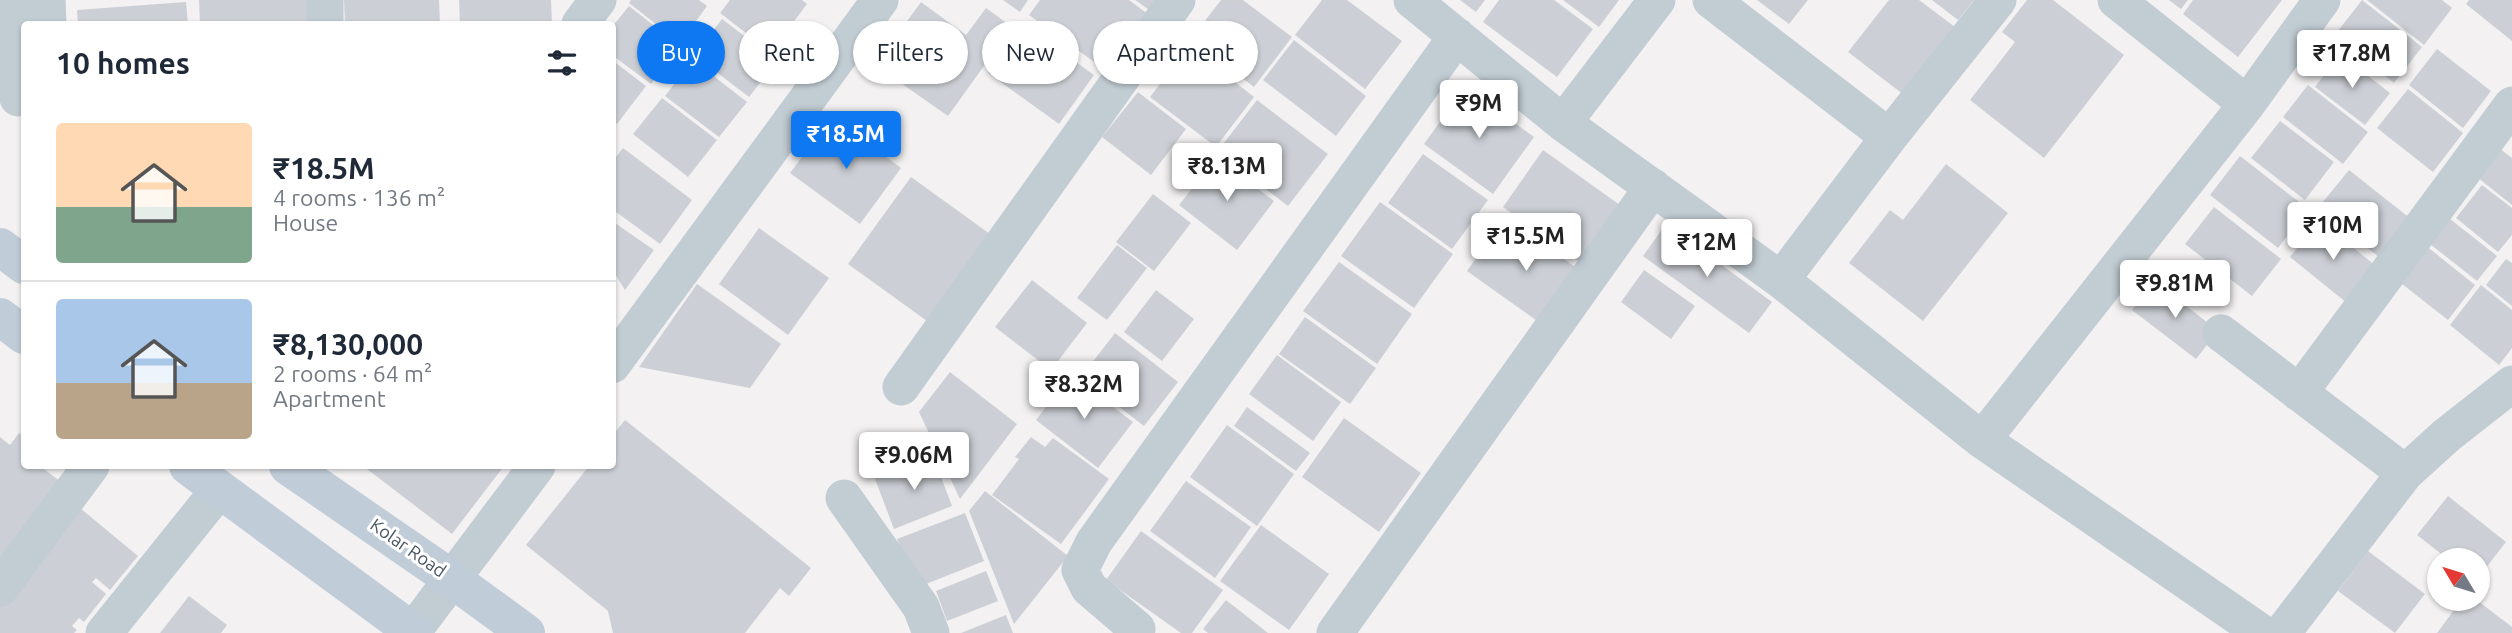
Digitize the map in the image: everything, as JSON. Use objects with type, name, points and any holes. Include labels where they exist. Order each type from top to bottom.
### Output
[{"type":"main road","points":[[0,247],[21,263]]},
{"type":"main road","points":[[0,317],[21,333]]},
{"type":"main road","points":[[192,469],[414,632]]},
{"type":"main road","name":"Kolar Road","points":[[292,469],[526,633]]},
{"type":"street","points":[[14,0],[18,98]]},
{"type":"street","points":[[47,0],[48,21]]},
{"type":"street","points":[[325,0],[325,21]]},
{"type":"street","points":[[582,21],[598,0]]},
{"type":"street","points":[[901,387],[1177,0]]},
{"type":"street","points":[[1412,0],[1563,123],[1782,280],[1982,440],[2262,633]]},
{"type":"street","points":[[1563,123],[1657,0]]},
{"type":"street","points":[[1711,0],[1889,137]]},
{"type":"street","points":[[1782,280],[1889,137],[1998,0]]},
{"type":"street","points":[[2116,0],[2247,104]]},
{"type":"street","points":[[1982,440],[2247,104],[2322,0]]},
{"type":"street","points":[[616,354],[626,328],[864,6]]},
{"type":"street","points":[[1137,629],[1089,588],[1080,570],[1094,542],[1457,36]]},
{"type":"street","points":[[2299,393],[2512,105]]},
{"type":"street","points":[[1335,633],[1653,187]]},
{"type":"street","points":[[2221,333],[2405,473]]},
{"type":"street","points":[[2282,633],[2405,473],[2447,435],[2512,384]]},
{"type":"street","points":[[0,588],[90,469]]},
{"type":"street","points":[[414,632],[535,469]]},
{"type":"street","points":[[104,633],[219,490]]},
{"type":"street","points":[[844,498],[921,607],[931,633]]},
{"type":"building","points":[[199,0],[307,0],[309,21],[200,21]]},
{"type":"building","points":[[344,0],[439,0],[440,21],[345,21]]},
{"type":"building","points":[[459,0],[551,0],[552,21],[460,21]]},
{"type":"building","points":[[631,0],[699,0],[707,6],[696,21],[652,21],[629,3]]},
{"type":"building","points":[[730,0],[802,0],[807,4],[794,21],[739,21],[739,28],[720,13]]},
{"type":"building","points":[[1003,0],[1028,0],[1020,12]]},
{"type":"building","points":[[1040,0],[1129,0],[1152,17],[1149,21],[1093,21],[1093,61],[1079,51],[1079,21],[1037,21],[1029,15]]},
{"type":"building","points":[[1135,0],[1165,0],[1155,14]]},
{"type":"building","points":[[1221,0],[1243,0],[1292,37],[1258,82],[1258,21],[1205,21]]},
{"type":"building","points":[[1322,0],[1347,0],[1402,41],[1365,89],[1295,35]]},
{"type":"building","points":[[1460,0],[1485,0],[1476,12]]},
{"type":"building","points":[[1499,0],[1554,0],[1593,29],[1557,77],[1483,22]]},
{"type":"building","points":[[1563,0],[1619,0],[1599,27]]},
{"type":"building","points":[[1757,0],[1808,0],[1789,24]]},
{"type":"building","points":[[1889,0],[1919,0],[1955,27],[1904,95],[1848,52]]},
{"type":"building","points":[[1932,0],[1974,0],[1958,20]]},
{"type":"building","points":[[2027,0],[2053,0],[2124,55],[2044,158],[1970,100],[2015,42],[2002,32]]},
{"type":"building","points":[[2169,0],[2188,0],[2181,9]]},
{"type":"building","points":[[2193,0],[2282,0],[2238,57],[2183,14]]},
{"type":"building","points":[[2362,0],[2422,47],[2394,83],[2334,36]]},
{"type":"building","points":[[2367,0],[2442,0],[2452,8],[2424,45]]},
{"type":"building","points":[[2469,0],[2512,0],[2512,41],[2466,4]]},
{"type":"building","points":[[186,2],[188,21],[78,21],[77,10]]},
{"type":"building","points":[[921,2],[947,21],[907,21]]},
{"type":"building","points":[[629,6],[648,21],[637,21],[637,74],[616,58],[616,22]]},
{"type":"building","points":[[986,8],[1004,21],[982,21],[982,69],[948,116],[902,84],[968,84],[968,32]]},
{"type":"building","points":[[725,21],[739,32],[739,84],[759,84],[749,97],[725,79]]},
{"type":"building","points":[[1294,40],[1366,96],[1336,136],[1263,80]]},
{"type":"building","points":[[2437,49],[2491,91],[2463,128],[2409,85]]},
{"type":"building","points":[[2340,54],[2390,93],[2365,125],[2315,87]]},
{"type":"building","points":[[616,63],[637,79],[637,84],[646,86],[617,124]]},
{"type":"building","points":[[1079,64],[1093,74],[1059,124],[1003,84],[1079,84]]},
{"type":"building","points":[[674,84],[724,84],[747,102],[719,137],[665,96]]},
{"type":"building","points":[[1160,84],[1237,84],[1254,97],[1216,147],[1150,97]]},
{"type":"building","points":[[2308,85],[2368,132],[2343,164],[2283,117]]},
{"type":"building","points":[[1465,87],[1534,137],[1493,194],[1424,144]]},
{"type":"building","points":[[2408,89],[2463,133],[2433,172],[2377,128]]},
{"type":"building","points":[[1138,92],[1186,129],[1151,175],[1102,137]]},
{"type":"building","points":[[662,98],[717,140],[688,177],[633,134]]},
{"type":"building","points":[[1257,100],[1328,154],[1288,206],[1217,152]]},
{"type":"building","points":[[832,117],[901,168],[860,224],[790,173]]},
{"type":"building","points":[[2280,121],[2334,162],[2305,200],[2251,158]]},
{"type":"building","points":[[2495,145],[2512,158],[2512,205],[2472,173]]},
{"type":"building","points":[[623,148],[692,200],[660,244],[616,212],[616,157]]},
{"type":"building","points":[[1543,150],[1624,208],[1583,265],[1503,207]]},
{"type":"building","points":[[1423,154],[1488,200],[1452,249],[1388,203]]},
{"type":"building","points":[[2240,156],[2308,209],[2278,248],[2210,195]]},
{"type":"building","points":[[1217,157],[1274,201],[1237,250],[1179,205]]},
{"type":"building","points":[[1946,164],[2008,213],[1923,321],[1849,263],[1890,210],[1903,220]]},
{"type":"building","points":[[2349,170],[2411,219],[2380,258],[2318,208]]},
{"type":"building","points":[[911,177],[990,234],[927,321],[848,264]]},
{"type":"building","points":[[2482,185],[2512,208],[2512,235],[2498,252],[2456,218]]},
{"type":"building","points":[[1153,194],[1191,223],[1154,271],[1116,242]]},
{"type":"building","points":[[1380,202],[1453,254],[1414,308],[1341,256]]},
{"type":"building","points":[[2214,207],[2281,259],[2252,296],[2185,244]]},
{"type":"building","points":[[2445,215],[2497,256],[2477,281],[2425,240]]},
{"type":"building","points":[[1505,217],[1585,274],[1547,328],[1467,271]]},
{"type":"building","points":[[2319,220],[2376,266],[2347,303],[2290,257]]},
{"type":"building","points":[[616,224],[654,250],[625,290],[616,275]]},
{"type":"building","points":[[1666,224],[1772,302],[1749,333],[1643,256]]},
{"type":"building","points":[[759,228],[829,278],[788,335],[719,284]]},
{"type":"building","points":[[1117,245],[1147,268],[1107,320],[1077,298]]},
{"type":"building","points":[[2425,245],[2475,285],[2448,320],[2397,280]]},
{"type":"building","points":[[2506,259],[2512,263],[2512,306],[2486,285]]},
{"type":"building","points":[[1339,262],[1412,314],[1377,364],[1303,311]]},
{"type":"building","points":[[1644,270],[1695,306],[1671,339],[1621,302]]},
{"type":"building","points":[[1032,280],[1087,323],[1051,370],[995,327]]},
{"type":"building","points":[[2155,281],[2218,331],[2196,359],[2132,310]]},
{"type":"building","points":[[697,284],[781,344],[750,388],[639,367]]},
{"type":"building","points":[[2481,285],[2512,310],[2512,348],[2499,365],[2450,325]]},
{"type":"building","points":[[1156,290],[1194,319],[1162,361],[1124,332]]},
{"type":"building","points":[[1305,317],[1376,368],[1350,404],[1279,354]]},
{"type":"building","points":[[1115,333],[1178,382],[1144,426],[1081,377]]},
{"type":"building","points":[[1277,355],[1341,402],[1313,441],[1249,394]]},
{"type":"building","points":[[950,372],[1017,424],[960,499],[919,412]]},
{"type":"building","points":[[1070,375],[1133,422],[1098,468],[1036,420]]},
{"type":"building","points":[[1247,407],[1310,453],[1296,471],[1234,426]]},
{"type":"building","points":[[1344,418],[1421,473],[1379,532],[1302,477]]},
{"type":"building","points":[[625,420],[811,568],[789,596],[780,588],[745,633],[613,633],[608,611],[526,545],[587,469],[616,469],[616,431]]},
{"type":"building","points":[[1227,425],[1294,474],[1257,526],[1190,477]]},
{"type":"building","points":[[19,433],[21,469],[44,469],[69,488],[0,577],[0,437],[10,445]]},
{"type":"building","points":[[1031,437],[1045,447],[1053,438],[1109,479],[1061,544],[992,495],[1019,459],[1015,457]]},
{"type":"building","points":[[933,456],[952,506],[894,529],[875,479]]},
{"type":"building","points":[[367,469],[502,469],[452,534]]},
{"type":"building","points":[[1186,481],[1251,527],[1215,578],[1150,531]]},
{"type":"building","points":[[985,491],[1068,556],[1014,624],[969,511]]},
{"type":"building","points":[[2448,496],[2506,542],[2490,563],[2490,548],[2434,548],[2417,535]]},
{"type":"building","points":[[80,508],[138,556],[110,590],[96,578],[92,582],[106,594],[84,622],[79,618],[72,626],[77,630],[74,633],[0,633],[0,606]]},
{"type":"building","points":[[965,513],[984,561],[916,588],[897,539]]},
{"type":"building","points":[[1261,525],[1329,574],[1289,630],[1220,581]]},
{"type":"building","points":[[1141,531],[1223,590],[1192,633],[1181,633],[1106,580]]},
{"type":"building","points":[[2368,551],[2425,594],[2395,633],[2338,591]]},
{"type":"building","points":[[986,571],[998,601],[947,621],[936,591]]},
{"type":"building","points":[[189,596],[227,625],[221,633],[160,633]]},
{"type":"building","points":[[1226,600],[1268,633],[1208,633],[1203,629]]},
{"type":"building","points":[[2490,610],[2512,627],[2512,633],[2437,633],[2453,611]]},
{"type":"building","points":[[1006,615],[1013,633],[961,633]]}]
